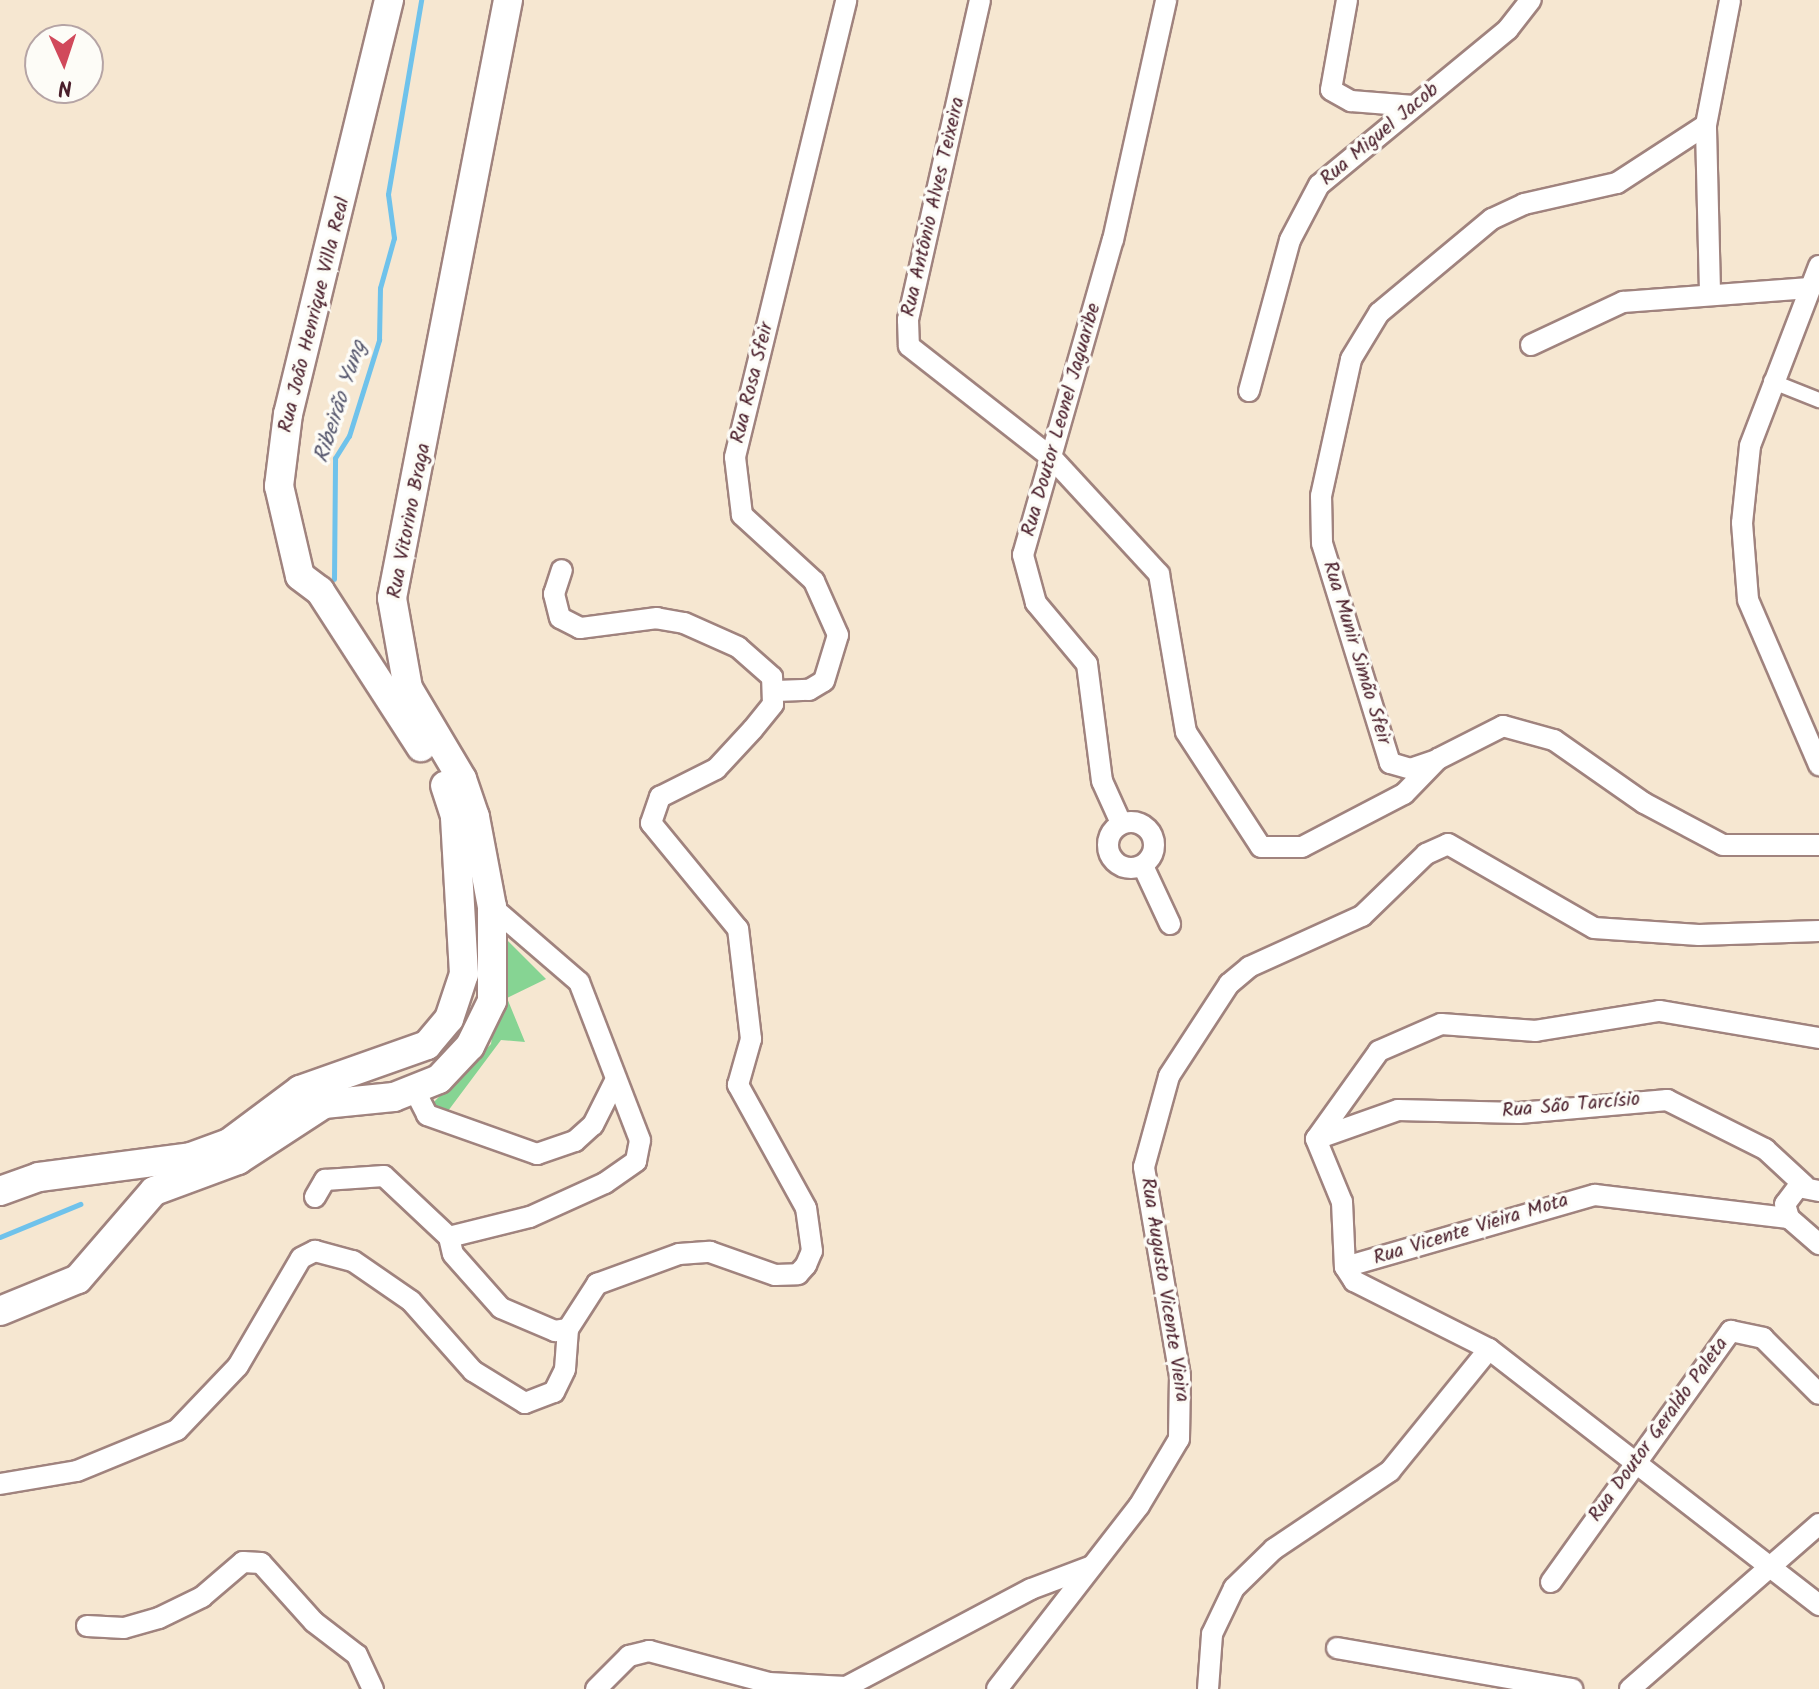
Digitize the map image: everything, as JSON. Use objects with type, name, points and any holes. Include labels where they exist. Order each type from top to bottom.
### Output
[{"type":"main road","name":"Rua João Henrique Villa Real","points":[[0,1191],[39,1177],[166,1162],[218,1147],[300,1090],[392,1061],[439,1033],[464,974],[455,816],[415,738],[320,591],[300,576],[279,486],[288,414],[389,0]]},
{"type":"main road","name":"Rua Vitorino Braga","points":[[415,1091],[461,1059],[492,1001],[492,907],[462,779],[399,664],[392,598],[508,0]]},
{"type":"main road","points":[[0,1311],[78,1279],[154,1191],[238,1160],[324,1104],[415,1091]]},
{"type":"street","name":"Rua Rosa Sfeir","points":[[776,691],[809,690],[824,681],[838,635],[814,581],[742,515],[735,457],[846,0]]},
{"type":"street","name":"Rua Antônio Alves Teixeira","points":[[980,0],[906,334],[917,355],[1052,458],[1147,558],[1167,590],[1189,741],[1261,847],[1302,847],[1404,794],[1438,759]]},
{"type":"street","name":"Rua Doutor Leonel Jaguaribe","points":[[1121,823],[1102,781],[1087,664],[1026,581],[1023,555],[1113,240],[1166,0]]},
{"type":"street","points":[[1347,0],[1331,90],[1351,101],[1414,106]]},
{"type":"street","name":"Rua Miguel Jacob","points":[[1249,391],[1290,240],[1309,200],[1414,106],[1508,29],[1531,0]]},
{"type":"street","points":[[1710,292],[1706,125],[1730,0]]},
{"type":"street","name":"Rua Munir Simão Sfeir","points":[[1438,759],[1411,769],[1390,763],[1322,543],[1321,496],[1351,359],[1379,313],[1492,219],[1524,204],[1617,183],[1706,125]]},
{"type":"street","points":[[1819,266],[1771,381],[1750,446],[1742,561],[1769,661],[1819,765]]},
{"type":"street","points":[[1531,345],[1613,305],[1710,292],[1809,288]]},
{"type":"street","points":[[1771,381],[1819,400]]},
{"type":"street","points":[[0,1484],[77,1471],[177,1430],[238,1366],[301,1258],[315,1251],[353,1261],[411,1301],[473,1371],[512,1400],[538,1402],[554,1392],[565,1369],[568,1329],[597,1284],[679,1254],[710,1252],[786,1275],[798,1274],[812,1251],[789,1168],[738,1085],[751,1039],[738,929],[651,823],[660,797],[716,769],[765,714],[776,691],[762,665],[738,647],[684,623],[634,620],[580,628],[560,618],[554,594],[562,570]]},
{"type":"street","points":[[1438,759],[1480,732],[1526,730],[1723,845],[1819,845]]},
{"type":"street","points":[[1143,866],[1112,858],[1108,843],[1121,823],[1143,826],[1151,837],[1143,866],[1170,924]]},
{"type":"street","name":"Rua Augusto Vicente Vieira","points":[[997,1689],[1092,1566],[1179,1439],[1180,1376],[1144,1167],[1169,1076],[1229,984],[1249,967],[1362,916],[1426,854],[1448,844],[1567,919],[1594,928],[1699,935],[1819,931]]},
{"type":"street","points":[[449,1237],[530,1217],[629,1168],[640,1140],[579,982],[492,907]]},
{"type":"street","points":[[1819,1038],[1659,1011],[1536,1031],[1441,1024],[1379,1051],[1342,1093],[1316,1139],[1342,1202],[1345,1267],[1372,1295],[1489,1349],[1632,1465],[1819,1605]]},
{"type":"street","points":[[415,1091],[427,1115],[537,1154],[575,1141],[593,1125],[616,1079]]},
{"type":"street","name":"Rua São Tarcísio","points":[[1316,1139],[1398,1110],[1519,1113],[1667,1100],[1765,1149],[1812,1188]]},
{"type":"street","points":[[315,1197],[325,1180],[384,1176],[449,1237],[453,1254],[501,1308],[555,1331],[568,1329]]},
{"type":"street","points":[[1812,1188],[1787,1197],[1794,1222],[1819,1244]]},
{"type":"street","name":"Rua Vicente Vieira Mota","points":[[1345,1267],[1595,1195],[1794,1222]]},
{"type":"street","points":[[1794,1222],[1819,1221]]},
{"type":"street","name":"Rua Doutor Geraldo Paleta","points":[[1551,1582],[1731,1331],[1763,1338],[1819,1394]]},
{"type":"street","points":[[1208,1689],[1218,1613],[1274,1549],[1390,1471],[1489,1349]]},
{"type":"street","points":[[1630,1689],[1819,1524]]},
{"type":"street","points":[[87,1626],[124,1628],[159,1618],[202,1597],[243,1562],[261,1563],[314,1622],[357,1655],[373,1689]]},
{"type":"street","points":[[596,1689],[629,1656],[649,1651],[769,1686],[846,1687],[1031,1589],[1092,1566]]},
{"type":"street","points":[[1337,1648],[1539,1686],[1572,1689]]},
{"type":"green space","points":[[506,939],[546,979],[507,998],[525,1042],[501,1040],[445,1115],[430,1106],[491,1044]]},
{"type":"waterway","name":"Ribeirão Yung","points":[[334,579],[335,458],[349,436],[379,340],[380,288],[394,238],[388,194],[421,0]]},
{"type":"waterway","name":"Ribeirão Yung","points":[[0,1237],[80,1204]]}]
